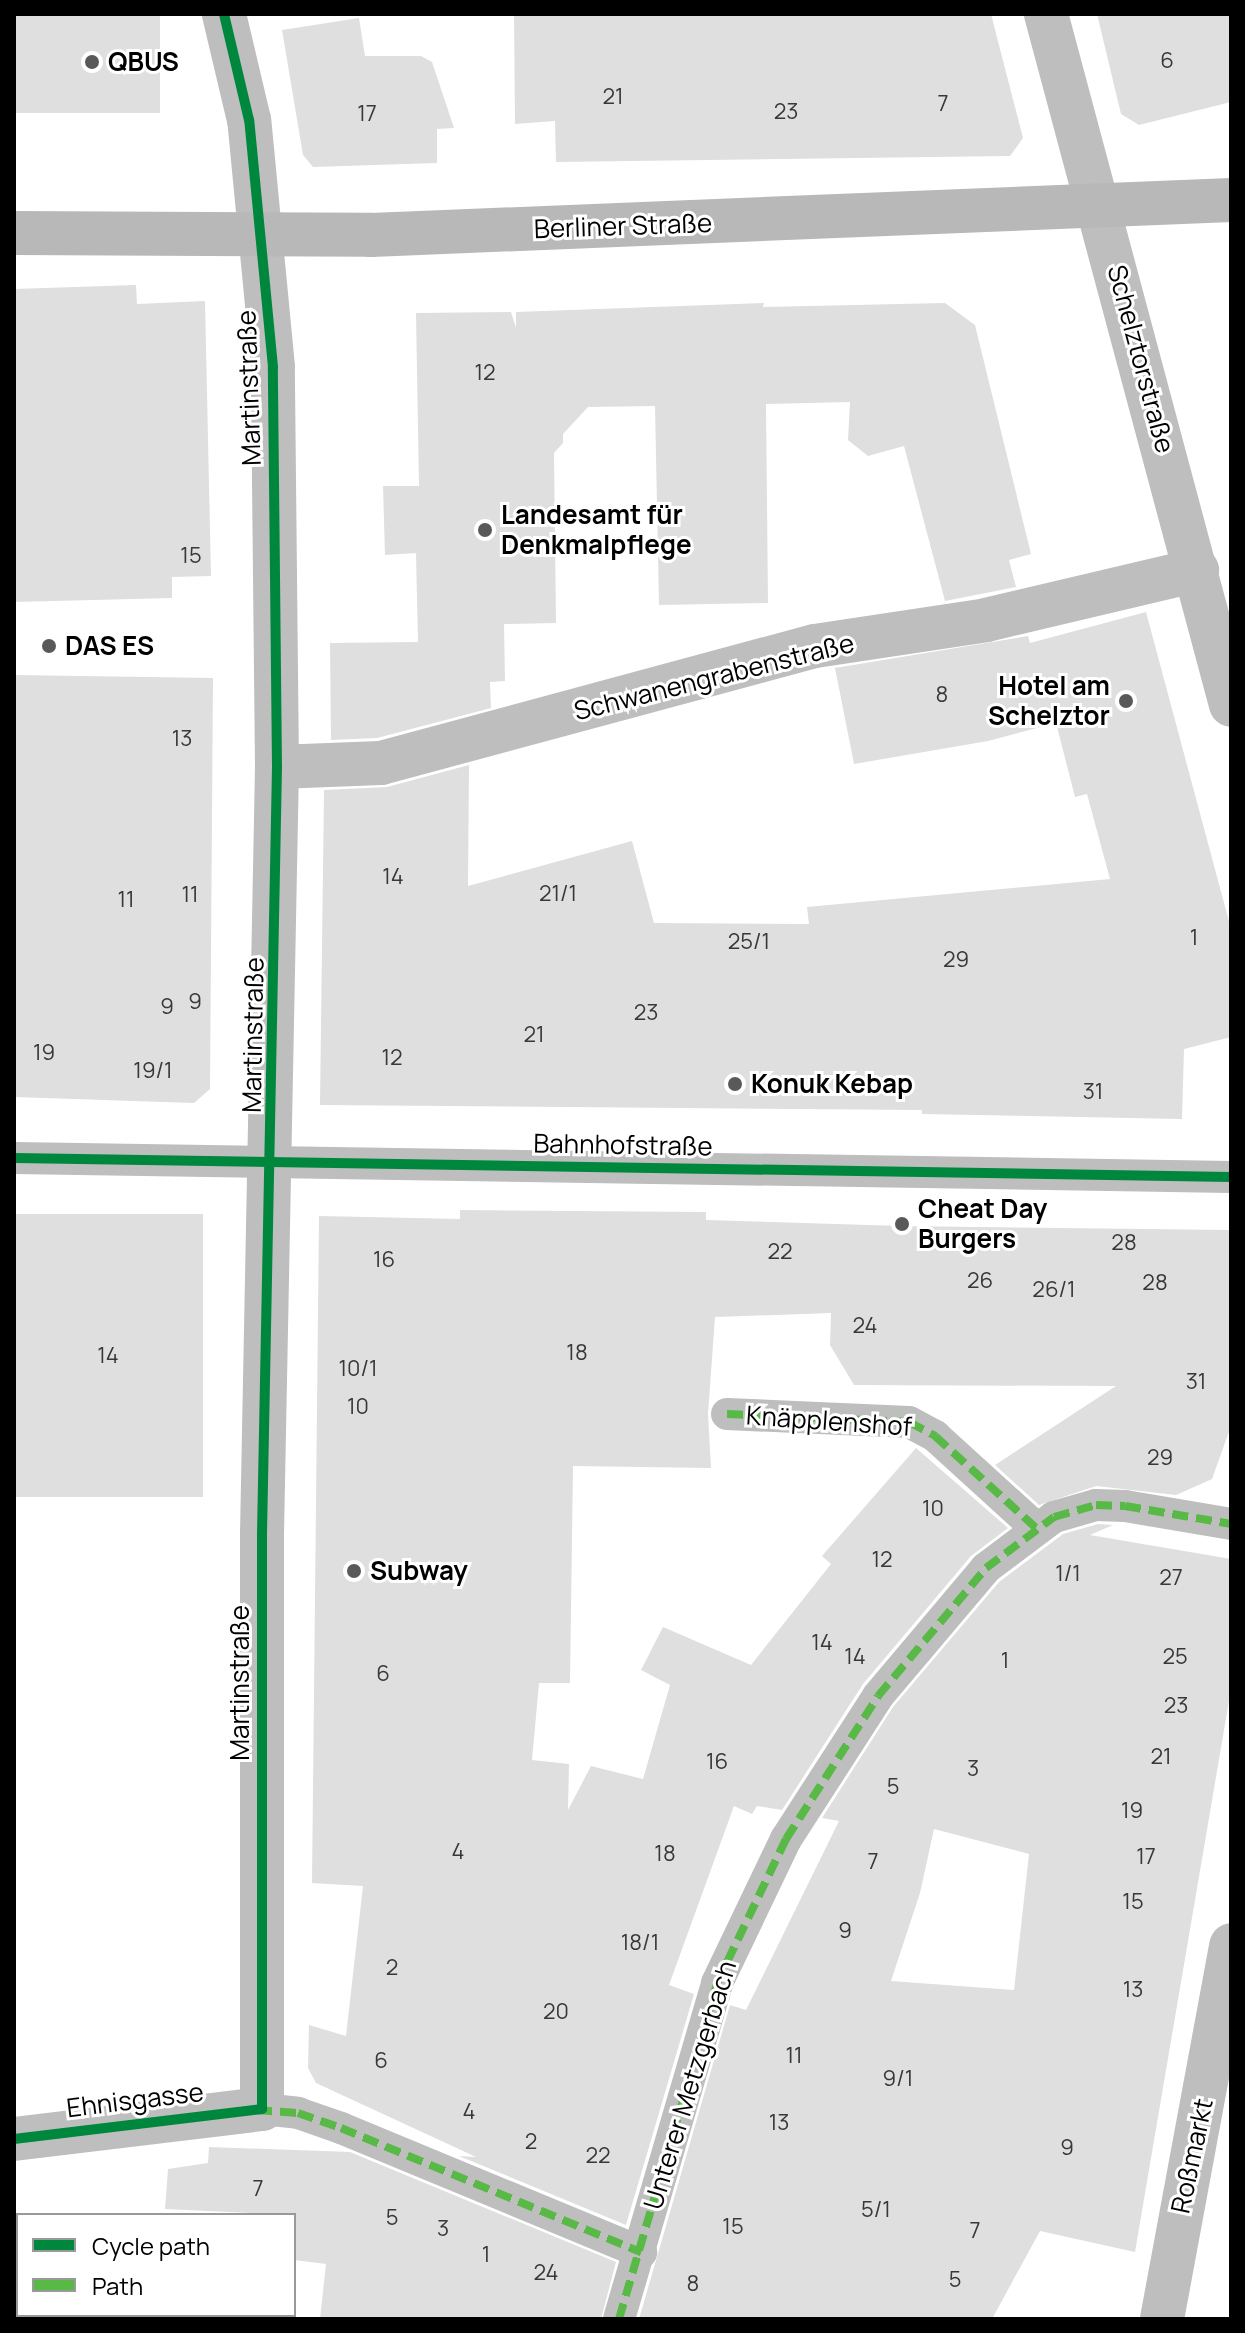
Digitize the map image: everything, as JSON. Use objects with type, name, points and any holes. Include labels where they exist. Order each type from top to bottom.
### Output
[{"type":"main road","name":"Berliner Straße","points":[[14,233],[261,238],[1231,200]]},
{"type":"street","name":"Martinstraße","points":[[224,14],[249,120],[273,367],[277,767],[273,1163],[262,1547],[262,2109]]},
{"type":"street","name":"Schelztorstraße","points":[[1046,14],[1231,705]]},
{"type":"street","name":"Schwanengrabenstraße","points":[[277,767],[381,763],[815,646],[986,620],[1197,570]]},
{"type":"street","name":"Bahnhofstraße","points":[[14,1158],[1231,1177]]},
{"type":"street","name":"Knäpplenshof","points":[[727,1414],[909,1422],[935,1436],[1036,1528]]},
{"type":"street","name":"Unterer Metzgerbach","points":[[619,2319],[717,1983],[786,1839],[847,1740],[913,1652],[986,1568],[1036,1528],[1096,1505],[1231,1524]]},
{"type":"street","name":"Roßmarkt","points":[[1162,2319],[1166,2274],[1196,2151],[1231,1945]]},
{"type":"street","name":"Ehnisgasse","points":[[14,2139],[262,2109],[298,2113],[641,2252]]},
{"type":"building","name":"QBUS","points":[[14,14],[160,14],[160,113],[14,113]]},
{"type":"building","points":[[514,14],[991,14],[1023,138],[1010,156],[556,162],[555,121],[515,124]]},
{"type":"building","points":[[1097,14],[1231,14],[1231,102],[1139,125],[1121,114]]},
{"type":"building","points":[[359,18],[365,56],[421,56],[432,62],[454,128],[437,129],[437,163],[313,167],[303,155],[282,30]]},
{"type":"building","name":"DAS ES","points":[[136,285],[137,304],[205,301],[211,576],[172,577],[172,598],[14,602],[14,289]]},
{"type":"building","name":"Landesamt für Denkmalpflege","points":[[764,303],[763,307],[945,303],[975,325],[1031,554],[1009,560],[1016,587],[945,601],[904,446],[868,456],[848,440],[850,402],[766,404],[768,603],[659,605],[655,406],[588,407],[563,434],[563,443],[554,453],[556,623],[504,624],[505,681],[490,682],[491,708],[377,738],[331,740],[330,643],[418,642],[416,553],[385,555],[383,486],[419,486],[416,313],[511,312],[516,328],[516,312]]},
{"type":"building","points":[[1146,612],[1231,929],[1231,1037],[1184,1049],[1182,1119],[922,1114],[922,1110],[320,1105],[324,790],[387,787],[469,765],[468,886],[632,841],[654,923],[809,924],[807,907],[1110,879],[1087,794],[1075,797],[1056,723],[988,741],[854,764],[835,668],[1028,636],[1030,643]]},
{"type":"building","points":[[14,675],[213,678],[210,1089],[194,1103],[14,1097]]},
{"type":"building","points":[[460,1210],[706,1212],[706,1220],[902,1226],[1231,1230],[1231,1426],[1212,1479],[1176,1495],[1096,1486],[1039,1505],[995,1465],[1116,1386],[854,1385],[830,1345],[831,1313],[715,1317],[708,1414],[711,1468],[573,1466],[570,1683],[539,1683],[532,1760],[569,1764],[568,1810],[591,1766],[643,1779],[670,1685],[641,1670],[663,1627],[751,1665],[831,1564],[822,1556],[916,1448],[1008,1528],[971,1556],[863,1684],[782,1810],[757,1806],[752,1814],[734,1806],[669,1985],[694,1994],[626,2225],[459,2156],[476,2157],[316,2083],[308,2068],[309,2025],[346,2036],[363,1886],[312,1883],[319,1216],[460,1219]]},
{"type":"building","points":[[14,1214],[203,1214],[203,1497],[14,1497]]},
{"type":"building","points":[[1098,1524],[1113,1525],[1090,1535],[1231,1559],[1231,1689],[1135,2252],[1040,2231],[992,2319],[639,2319],[730,2005],[746,2010],[839,1821],[822,1818],[893,1707],[999,1582],[1063,1534]],"holes":[[[934,1829],[1029,1854],[1014,1990],[891,1981],[920,1893]]]},
{"type":"building","points":[[209,2147],[350,2152],[616,2262],[601,2319],[320,2319],[326,2264],[296,2260],[296,2213],[165,2209],[168,2169],[208,2163]]},
{"type":"marked path","points":[[727,1414],[909,1422],[935,1436],[1036,1528]]},
{"type":"marked path","points":[[619,2319],[717,1983],[786,1839],[878,1696],[986,1568],[1054,1517],[1096,1505],[1125,1506],[1231,1524]]},
{"type":"marked path","points":[[256,2110],[298,2113],[341,2128],[641,2252]]},
{"type":"cycle path","points":[[14,2139],[262,2109],[262,1534],[277,767],[273,367],[249,120],[224,14]]},
{"type":"cycle path","points":[[14,1158],[1231,1177]]},
{"type":"place","name":"QBUS","points":[[92,62]]},
{"type":"place","name":"Landesamt für Denkmalpflege","points":[[485,530]]},
{"type":"place","name":"DAS ES","points":[[49,646]]},
{"type":"place","name":"Hotel am Schelztor","points":[[1126,701]]},
{"type":"place","name":"Konuk Kebap","points":[[735,1084]]},
{"type":"place","name":"Cheat Day Burgers","points":[[902,1224]]},
{"type":"place","name":"Subway","points":[[354,1571]]}]
